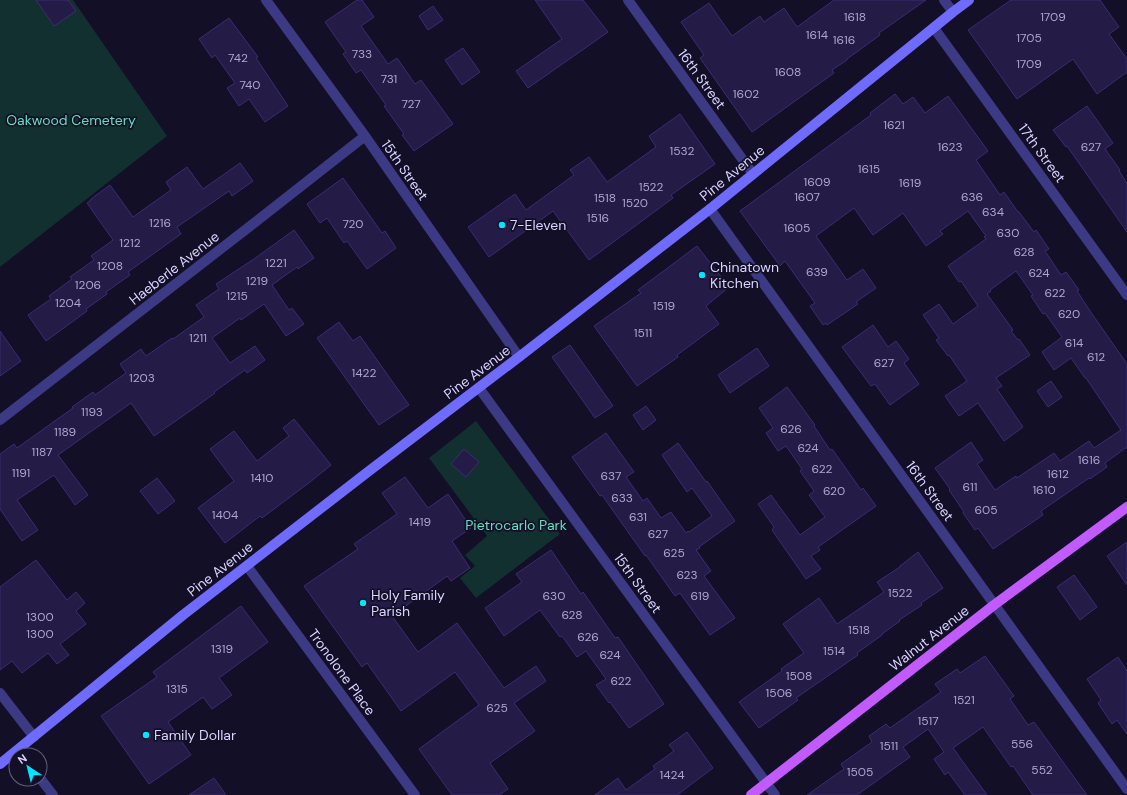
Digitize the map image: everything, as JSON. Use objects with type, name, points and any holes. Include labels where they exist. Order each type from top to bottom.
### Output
[{"type":"main road","name":"Pine Avenue","points":[[25,747],[34,737],[135,653],[710,209],[969,0]]},
{"type":"main road","name":"Walnut Avenue","points":[[751,795],[994,605],[1127,507]]},
{"type":"street","name":"15th Street","points":[[266,0],[365,136],[519,357]]},
{"type":"street","name":"16th Street","points":[[628,0],[753,174]]},
{"type":"street","points":[[944,0],[953,12]]},
{"type":"street","name":"17th Street","points":[[934,28],[1127,295]]},
{"type":"street","name":"Haeberle Avenue","points":[[0,420],[365,136]]},
{"type":"street","name":"16th Street","points":[[710,209],[1127,789]]},
{"type":"street","name":"15th Street","points":[[479,388],[775,795]]},
{"type":"street","name":"Tronolone Place","points":[[247,566],[415,795]]},
{"type":"street","points":[[0,693],[34,737]]},
{"type":"street","points":[[47,787],[53,795]]},
{"type":"green space","name":"Oakwood Cemetery","points":[[0,0],[73,0],[167,136],[0,267]]},
{"type":"green space","name":"Pietrocarlo Park","points":[[476,421],[560,534],[476,598],[460,578],[475,566],[465,555],[487,536],[429,458]]},
{"type":"building","points":[[36,0],[68,0],[76,11],[54,26]]},
{"type":"building","points":[[357,0],[362,0],[374,17],[361,26],[388,64],[397,58],[415,84],[421,80],[453,124],[414,151],[384,106],[386,105],[361,70],[356,73],[343,54],[346,52],[325,22]]},
{"type":"building","points":[[535,0],[583,0],[608,32],[528,88],[516,71],[562,39]]},
{"type":"building","points":[[834,0],[926,0],[879,33],[880,35],[832,70],[834,73],[752,132],[700,58],[704,55],[681,22],[709,3],[732,36],[760,16],[764,22],[784,8],[797,27]]},
{"type":"building","points":[[1011,0],[1100,0],[1119,27],[1109,34],[1127,59],[1127,72],[1097,94],[1073,59],[1017,99],[968,30]]},
{"type":"building","points":[[433,6],[443,20],[428,30],[419,16]]},
{"type":"building","points":[[229,18],[258,57],[256,58],[288,106],[265,122],[249,99],[239,106],[227,88],[235,83],[215,55],[212,58],[199,39]]},
{"type":"building","points":[[463,48],[480,72],[462,85],[445,60]]},
{"type":"building","points":[[895,94],[903,104],[913,97],[925,113],[948,96],[988,151],[976,160],[1000,195],[1004,192],[1034,232],[1036,230],[1049,249],[1045,251],[1061,275],[1066,272],[1079,290],[1077,291],[1090,311],[1127,364],[1127,447],[1105,463],[1107,467],[1041,511],[1043,515],[993,549],[978,528],[975,530],[963,513],[964,512],[949,490],[950,489],[935,468],[971,442],[983,460],[977,464],[995,490],[1016,476],[1017,478],[1054,453],[1060,461],[1089,441],[1094,448],[1121,430],[1071,358],[1054,370],[1042,352],[1062,337],[1045,313],[1043,314],[1031,296],[1033,295],[1016,271],[990,290],[991,291],[987,294],[1013,330],[1011,331],[1018,340],[1019,339],[1030,355],[996,378],[1002,386],[997,389],[1023,427],[1004,441],[978,403],[959,416],[945,396],[967,381],[949,355],[948,356],[936,340],[939,338],[923,315],[939,304],[953,324],[978,306],[961,281],[959,282],[948,266],[986,239],[984,237],[986,236],[968,211],[940,231],[943,234],[926,246],[903,213],[873,235],[854,208],[816,236],[847,280],[863,269],[876,288],[856,302],[858,304],[827,325],[826,323],[823,325],[810,306],[815,303],[785,261],[780,266],[740,211],[871,115],[870,113]]},
{"type":"building","points":[[1087,106],[1113,143],[1105,149],[1127,183],[1127,232],[1067,146],[1066,147],[1053,130]]},
{"type":"building","points":[[680,114],[715,164],[671,195],[673,198],[589,260],[553,211],[489,257],[468,227],[515,194],[526,210],[574,175],[570,170],[589,157],[607,182],[656,147],[649,136]]},
{"type":"building","points":[[240,163],[253,181],[232,196],[229,191],[177,227],[181,234],[128,272],[130,275],[106,292],[107,294],[86,309],[87,311],[46,341],[28,315],[51,299],[49,296],[72,279],[70,277],[94,260],[91,256],[113,240],[87,203],[91,199],[110,185],[133,217],[171,190],[166,182],[187,167],[203,189]]},
{"type":"building","points":[[343,178],[382,233],[385,231],[396,248],[367,269],[347,241],[344,243],[327,218],[320,223],[307,204]]},
{"type":"building","points":[[294,230],[314,258],[298,269],[297,267],[272,285],[289,310],[292,308],[304,324],[286,336],[264,304],[241,320],[240,318],[212,338],[230,363],[255,346],[265,360],[247,373],[245,370],[154,436],[131,403],[58,455],[88,495],[75,505],[54,475],[17,500],[38,530],[22,541],[0,509],[0,454],[14,444],[17,448],[93,392],[95,395],[126,373],[120,364],[141,349],[146,356],[204,317],[196,305],[219,289],[216,284]]},
{"type":"building","points":[[697,246],[729,287],[706,306],[719,324],[677,355],[678,357],[637,386],[594,326],[641,293],[638,290]]},
{"type":"building","points":[[339,322],[353,341],[360,336],[409,405],[379,425],[317,338]]},
{"type":"building","points":[[873,325],[888,347],[896,341],[909,359],[904,363],[919,384],[890,405],[875,384],[871,386],[842,347]]},
{"type":"building","points":[[0,331],[21,361],[0,376]]},
{"type":"building","points":[[570,345],[613,406],[595,418],[552,357]]},
{"type":"building","points":[[757,348],[769,366],[730,393],[718,375]]},
{"type":"building","points":[[1051,381],[1062,397],[1048,407],[1037,391]]},
{"type":"building","points":[[787,387],[815,425],[814,426],[830,450],[832,449],[861,490],[863,488],[876,506],[818,547],[820,550],[811,556],[821,569],[806,579],[772,530],[774,527],[758,504],[771,495],[800,535],[825,517],[809,495],[814,491],[800,471],[802,469],[786,446],[778,451],[766,433],[773,428],[759,408]]},
{"type":"building","points":[[646,406],[656,420],[643,430],[633,415]]},
{"type":"building","points":[[294,419],[331,465],[262,518],[260,516],[225,543],[198,508],[234,481],[210,449],[234,431],[257,461],[289,436],[283,428]]},
{"type":"building","points":[[606,433],[634,472],[626,477],[643,501],[647,498],[661,518],[671,512],[686,533],[712,516],[692,488],[687,492],[662,455],[678,443],[735,521],[696,550],[711,571],[704,576],[735,618],[710,635],[680,593],[675,596],[602,495],[600,496],[572,457]]},
{"type":"building","points":[[464,449],[479,462],[466,477],[451,464]]},
{"type":"building","points":[[405,477],[428,508],[448,494],[471,528],[452,541],[470,568],[451,581],[447,576],[392,616],[418,652],[457,623],[504,688],[536,666],[546,681],[514,703],[535,731],[490,763],[508,789],[499,795],[452,795],[419,749],[479,705],[455,672],[401,711],[367,663],[362,667],[304,586],[358,549],[354,544],[397,514],[382,493]]},
{"type":"building","points":[[157,478],[175,501],[158,514],[140,491]]},
{"type":"building","points":[[1127,542],[1127,585],[1107,556]]},
{"type":"building","points":[[551,550],[581,594],[583,592],[615,638],[618,637],[664,704],[629,728],[596,685],[606,679],[586,651],[577,657],[562,636],[560,637],[540,610],[504,636],[485,608],[522,582],[516,574]]},
{"type":"building","points":[[918,552],[943,588],[921,603],[922,605],[899,620],[900,621],[857,653],[858,655],[796,698],[798,700],[759,728],[739,702],[804,653],[783,624],[819,598],[837,624],[884,592],[877,582],[900,567]]},
{"type":"building","points":[[36,560],[67,600],[76,592],[85,603],[76,611],[86,624],[60,644],[69,655],[57,664],[48,653],[22,673],[12,661],[0,670],[0,587]]},
{"type":"building","points":[[1074,575],[1097,607],[1080,620],[1057,587]]},
{"type":"building","points":[[241,606],[268,642],[219,678],[232,695],[212,709],[203,697],[168,722],[191,755],[149,784],[101,716],[157,677],[153,672]]},
{"type":"building","points":[[985,656],[1014,696],[1010,699],[1028,725],[1034,722],[1087,795],[1033,795],[983,727],[953,748],[987,795],[965,795],[948,772],[945,775],[934,759],[944,752],[928,729],[903,747],[910,757],[857,795],[807,795],[844,769],[841,764],[872,742],[869,736],[886,724],[890,728],[941,692],[935,684],[957,669],[960,673]]},
{"type":"building","points":[[1118,657],[1127,671],[1127,734],[1117,720],[1112,724],[1098,703],[1101,700],[1087,679]]},
{"type":"building","points":[[687,732],[713,768],[677,795],[595,795],[618,778],[626,790],[655,769],[653,766],[674,751],[669,745]]},
{"type":"building","points":[[214,778],[226,795],[189,795]]},
{"type":"place","name":"7-Eleven","points":[[502,225]]},
{"type":"place","name":"Chinatown Kitchen","points":[[702,275]]},
{"type":"place","name":"Holy Family Parish","points":[[363,603]]},
{"type":"place","name":"Family Dollar","points":[[146,735]]}]
